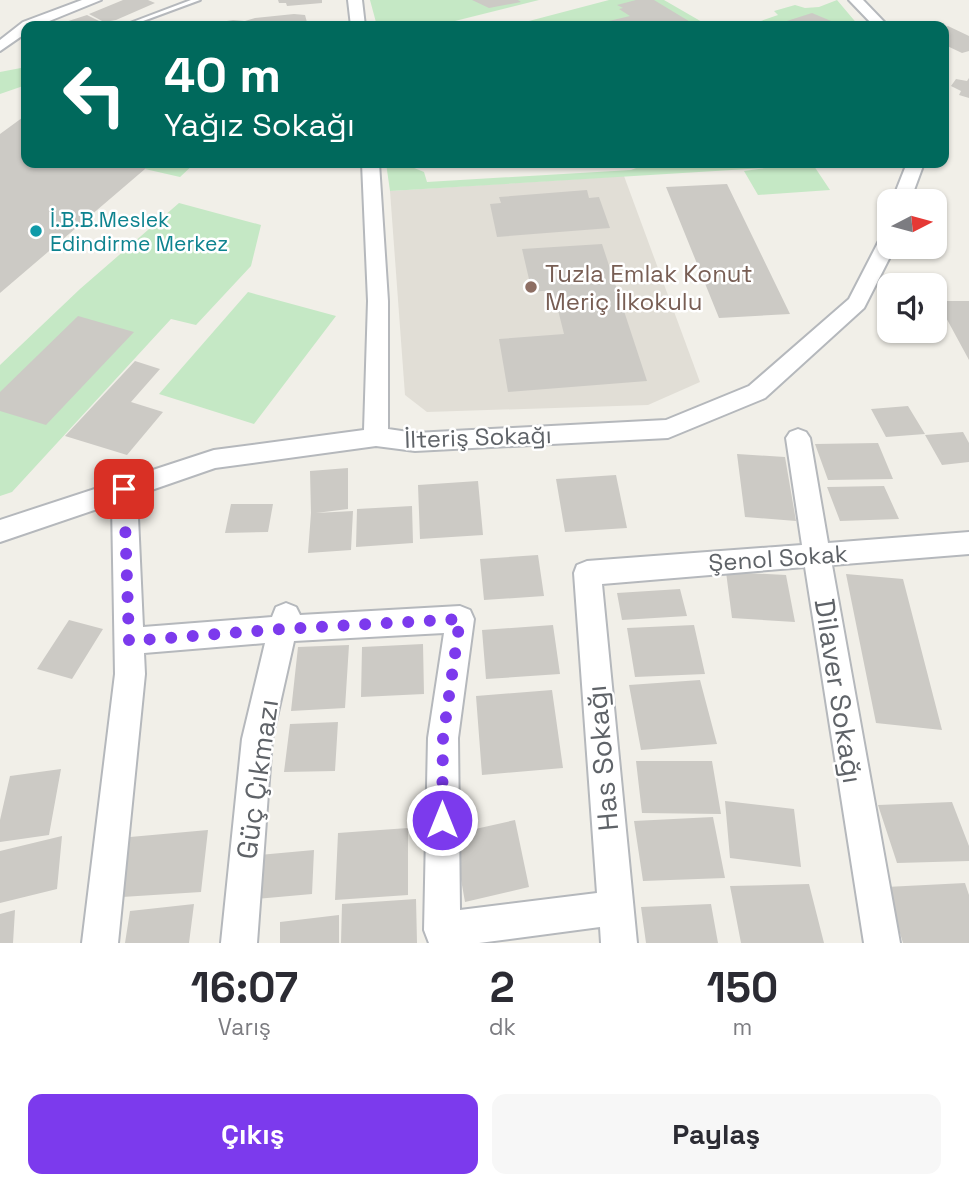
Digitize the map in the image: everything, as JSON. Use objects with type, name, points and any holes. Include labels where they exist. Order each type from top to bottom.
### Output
[{"type":"street","points":[[39,21],[94,0]]},
{"type":"street","points":[[355,0],[357,21]]},
{"type":"street","points":[[856,0],[876,21]]},
{"type":"street","points":[[0,47],[21,30]]},
{"type":"street","points":[[370,168],[378,301],[376,437]]},
{"type":"street","points":[[905,189],[913,168]]},
{"type":"street","name":"İlteriş Sokağı","points":[[0,531],[214,459],[376,437],[415,442],[668,429],[757,392],[857,303],[879,259]]},
{"type":"street","name":"Dilaver Sokağı","points":[[798,438],[882,943]]},
{"type":"street","points":[[100,943],[130,674],[124,489]]},
{"type":"street","name":"Şenol Sokak","points":[[587,573],[969,543]]},
{"type":"street","name":"Has Sokağı","points":[[587,573],[614,908],[620,943]]},
{"type":"street","points":[[129,641],[284,622],[460,619],[443,738],[441,936],[614,908]]},
{"type":"street","name":"Güç Çıkmazı","points":[[239,943],[257,739],[284,622]]},
{"type":"lane","points":[[139,21],[197,0]]},
{"type":"shaded area","name":"Tuzla Emlak Konut Meriç İlkokulu","points":[[624,176],[700,382],[648,405],[427,412],[405,395],[390,191]]},
{"type":"green space","points":[[370,0],[539,0],[455,21],[376,21]]},
{"type":"green space","points":[[609,0],[664,0],[700,21],[529,21]]},
{"type":"green space","points":[[837,0],[855,21],[761,21],[778,15],[774,11],[795,5],[805,8],[819,7]]},
{"type":"green space","points":[[21,68],[21,87],[0,94],[0,72]]},
{"type":"green space","points":[[146,168],[190,168],[180,177]]},
{"type":"green space","points":[[387,168],[414,168],[424,172],[427,182],[636,168],[765,168],[390,191]]},
{"type":"green space","points":[[765,168],[815,168],[830,190],[758,195],[744,171]]},
{"type":"green space","points":[[179,203],[261,225],[251,266],[196,325],[171,319],[12,492],[0,496],[0,365],[80,289]]},
{"type":"green space","points":[[248,292],[336,316],[254,424],[159,394]]},
{"type":"building","points":[[123,0],[148,0],[155,3],[110,21],[102,21],[89,14]]},
{"type":"building","points":[[278,0],[322,0],[322,3],[287,6]]},
{"type":"building","points":[[472,0],[518,0],[521,2],[489,8]]},
{"type":"building","points":[[636,0],[654,0],[689,21],[609,21],[630,16],[617,5]]},
{"type":"building","points":[[812,13],[831,21],[787,21]]},
{"type":"building","points":[[294,14],[305,15],[307,21],[245,21]]},
{"type":"building","points":[[87,15],[99,21],[68,21]]},
{"type":"building","points":[[949,26],[969,36],[969,51],[962,53],[949,47]]},
{"type":"building","points":[[969,78],[969,98],[959,95],[961,91],[951,86],[956,79],[967,81]]},
{"type":"building","name":"İ.B.B.Meslek Edindirme Merkez","points":[[21,119],[21,168],[146,168],[0,293],[0,134]]},
{"type":"building","points":[[727,184],[790,314],[719,318],[666,187]]},
{"type":"building","points":[[587,190],[589,198],[599,197],[610,228],[497,237],[490,204],[501,203],[499,197]]},
{"type":"building","points":[[602,244],[647,381],[508,392],[499,339],[564,334],[553,290],[532,292],[522,249]]},
{"type":"building","points":[[947,301],[969,301],[969,360],[947,319]]},
{"type":"building","points":[[78,316],[134,332],[46,425],[0,411],[0,392]]},
{"type":"building","points":[[135,361],[160,369],[131,402],[163,412],[127,455],[65,436]]},
{"type":"building","points":[[908,406],[925,434],[886,437],[871,409]]},
{"type":"building","points":[[963,432],[969,443],[969,462],[942,465],[925,435]]},
{"type":"building","points":[[878,443],[893,479],[828,480],[815,444]]},
{"type":"building","points":[[737,454],[785,457],[796,521],[745,517]]},
{"type":"building","points":[[348,468],[348,509],[316,513],[353,511],[351,550],[308,553],[310,471]]},
{"type":"building","points":[[616,475],[627,528],[565,532],[556,479]]},
{"type":"building","points":[[478,481],[483,535],[420,539],[418,485]]},
{"type":"building","points":[[884,486],[899,519],[840,521],[827,487]]},
{"type":"building","points":[[231,504],[273,504],[268,532],[225,533]]},
{"type":"building","points":[[412,506],[413,543],[356,547],[357,509]]},
{"type":"building","points":[[538,555],[544,596],[484,600],[480,559]]},
{"type":"building","points":[[726,572],[786,575],[795,622],[732,618]]},
{"type":"building","points":[[846,574],[903,579],[942,730],[876,723]]},
{"type":"building","points":[[680,589],[687,616],[622,620],[617,593]]},
{"type":"building","points":[[69,620],[103,629],[72,679],[37,669]]},
{"type":"building","points":[[553,625],[560,674],[486,679],[482,630]]},
{"type":"building","points":[[694,625],[705,674],[635,677],[627,628]]},
{"type":"building","points":[[423,644],[424,694],[361,697],[362,647]]},
{"type":"building","points":[[349,645],[345,708],[291,711],[298,647]]},
{"type":"building","points":[[700,680],[717,744],[641,750],[629,685]]},
{"type":"building","points":[[552,690],[563,768],[482,775],[476,696]]},
{"type":"building","points":[[338,722],[335,771],[284,772],[290,724]]},
{"type":"building","points":[[636,761],[712,761],[721,814],[642,813]]},
{"type":"building","points":[[61,769],[49,835],[0,842],[0,820],[10,776]]},
{"type":"building","points":[[725,801],[794,809],[801,867],[730,858]]},
{"type":"building","points":[[952,802],[969,846],[969,861],[897,863],[878,805]]},
{"type":"building","points":[[713,817],[725,878],[643,881],[634,821]]},
{"type":"building","points":[[515,820],[529,887],[465,902],[453,834]]},
{"type":"building","points":[[408,828],[408,895],[335,900],[338,833]]},
{"type":"building","points":[[208,830],[201,892],[122,897],[130,837]]},
{"type":"building","points":[[62,836],[57,889],[0,903],[0,851]]},
{"type":"building","points":[[314,850],[312,894],[256,899],[259,855]]},
{"type":"building","points":[[965,883],[969,895],[969,943],[903,943],[886,887]]},
{"type":"building","points":[[809,884],[824,943],[741,943],[730,886]]},
{"type":"building","points":[[416,899],[417,943],[341,943],[342,904]]},
{"type":"building","points":[[194,904],[189,943],[125,943],[130,911]]},
{"type":"building","points":[[711,904],[718,943],[646,943],[641,907]]},
{"type":"building","points":[[15,910],[13,943],[0,943],[0,914]]},
{"type":"building","points":[[339,915],[339,943],[280,943],[280,922]]},
{"type":"place","name":"İ.B.B.Meslek Edindirme Merkez","points":[[36,231]]},
{"type":"place","name":"Tuzla Emlak Konut Meriç İlkokulu","points":[[531,287]]},
{"type":"route","points":[[124,489],[129,641],[460,619],[443,738],[442,820]]}]
